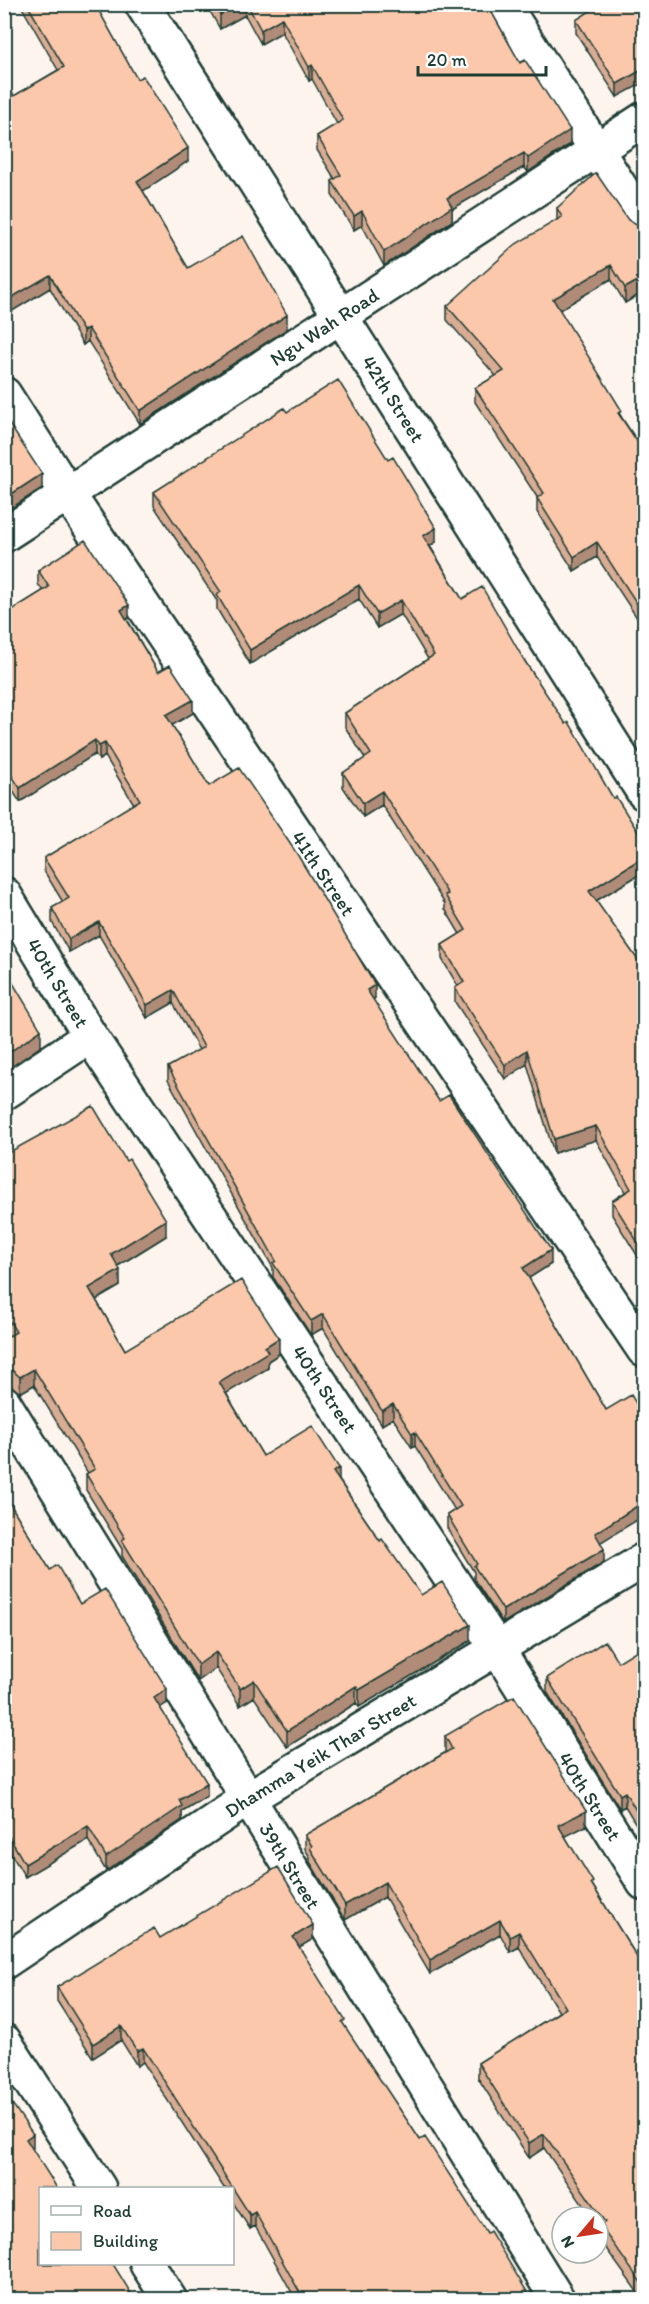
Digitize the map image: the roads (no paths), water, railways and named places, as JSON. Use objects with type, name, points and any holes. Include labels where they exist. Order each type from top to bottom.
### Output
[{"type":"street","name":"42th Street","points":[[142,4],[645,793]]},
{"type":"street","points":[[503,4],[645,224]]},
{"type":"street","name":"Ngu Wah Road","points":[[4,535],[645,119]]},
{"type":"street","name":"41th Street","points":[[4,394],[68,494],[645,1350]]},
{"type":"street","name":"40th Street","points":[[4,894],[90,1036],[497,1648],[645,1883]]},
{"type":"street","points":[[4,1093],[90,1036]]},
{"type":"street","name":"39th Street","points":[[4,1403],[558,2300]]},
{"type":"street","name":"Dhamma Yeik Thar Street","points":[[4,1962],[247,1799],[645,1560]]},
{"type":"street","points":[[4,2041],[98,2187]]},
{"type":"street","points":[[148,2265],[170,2300]]}]
